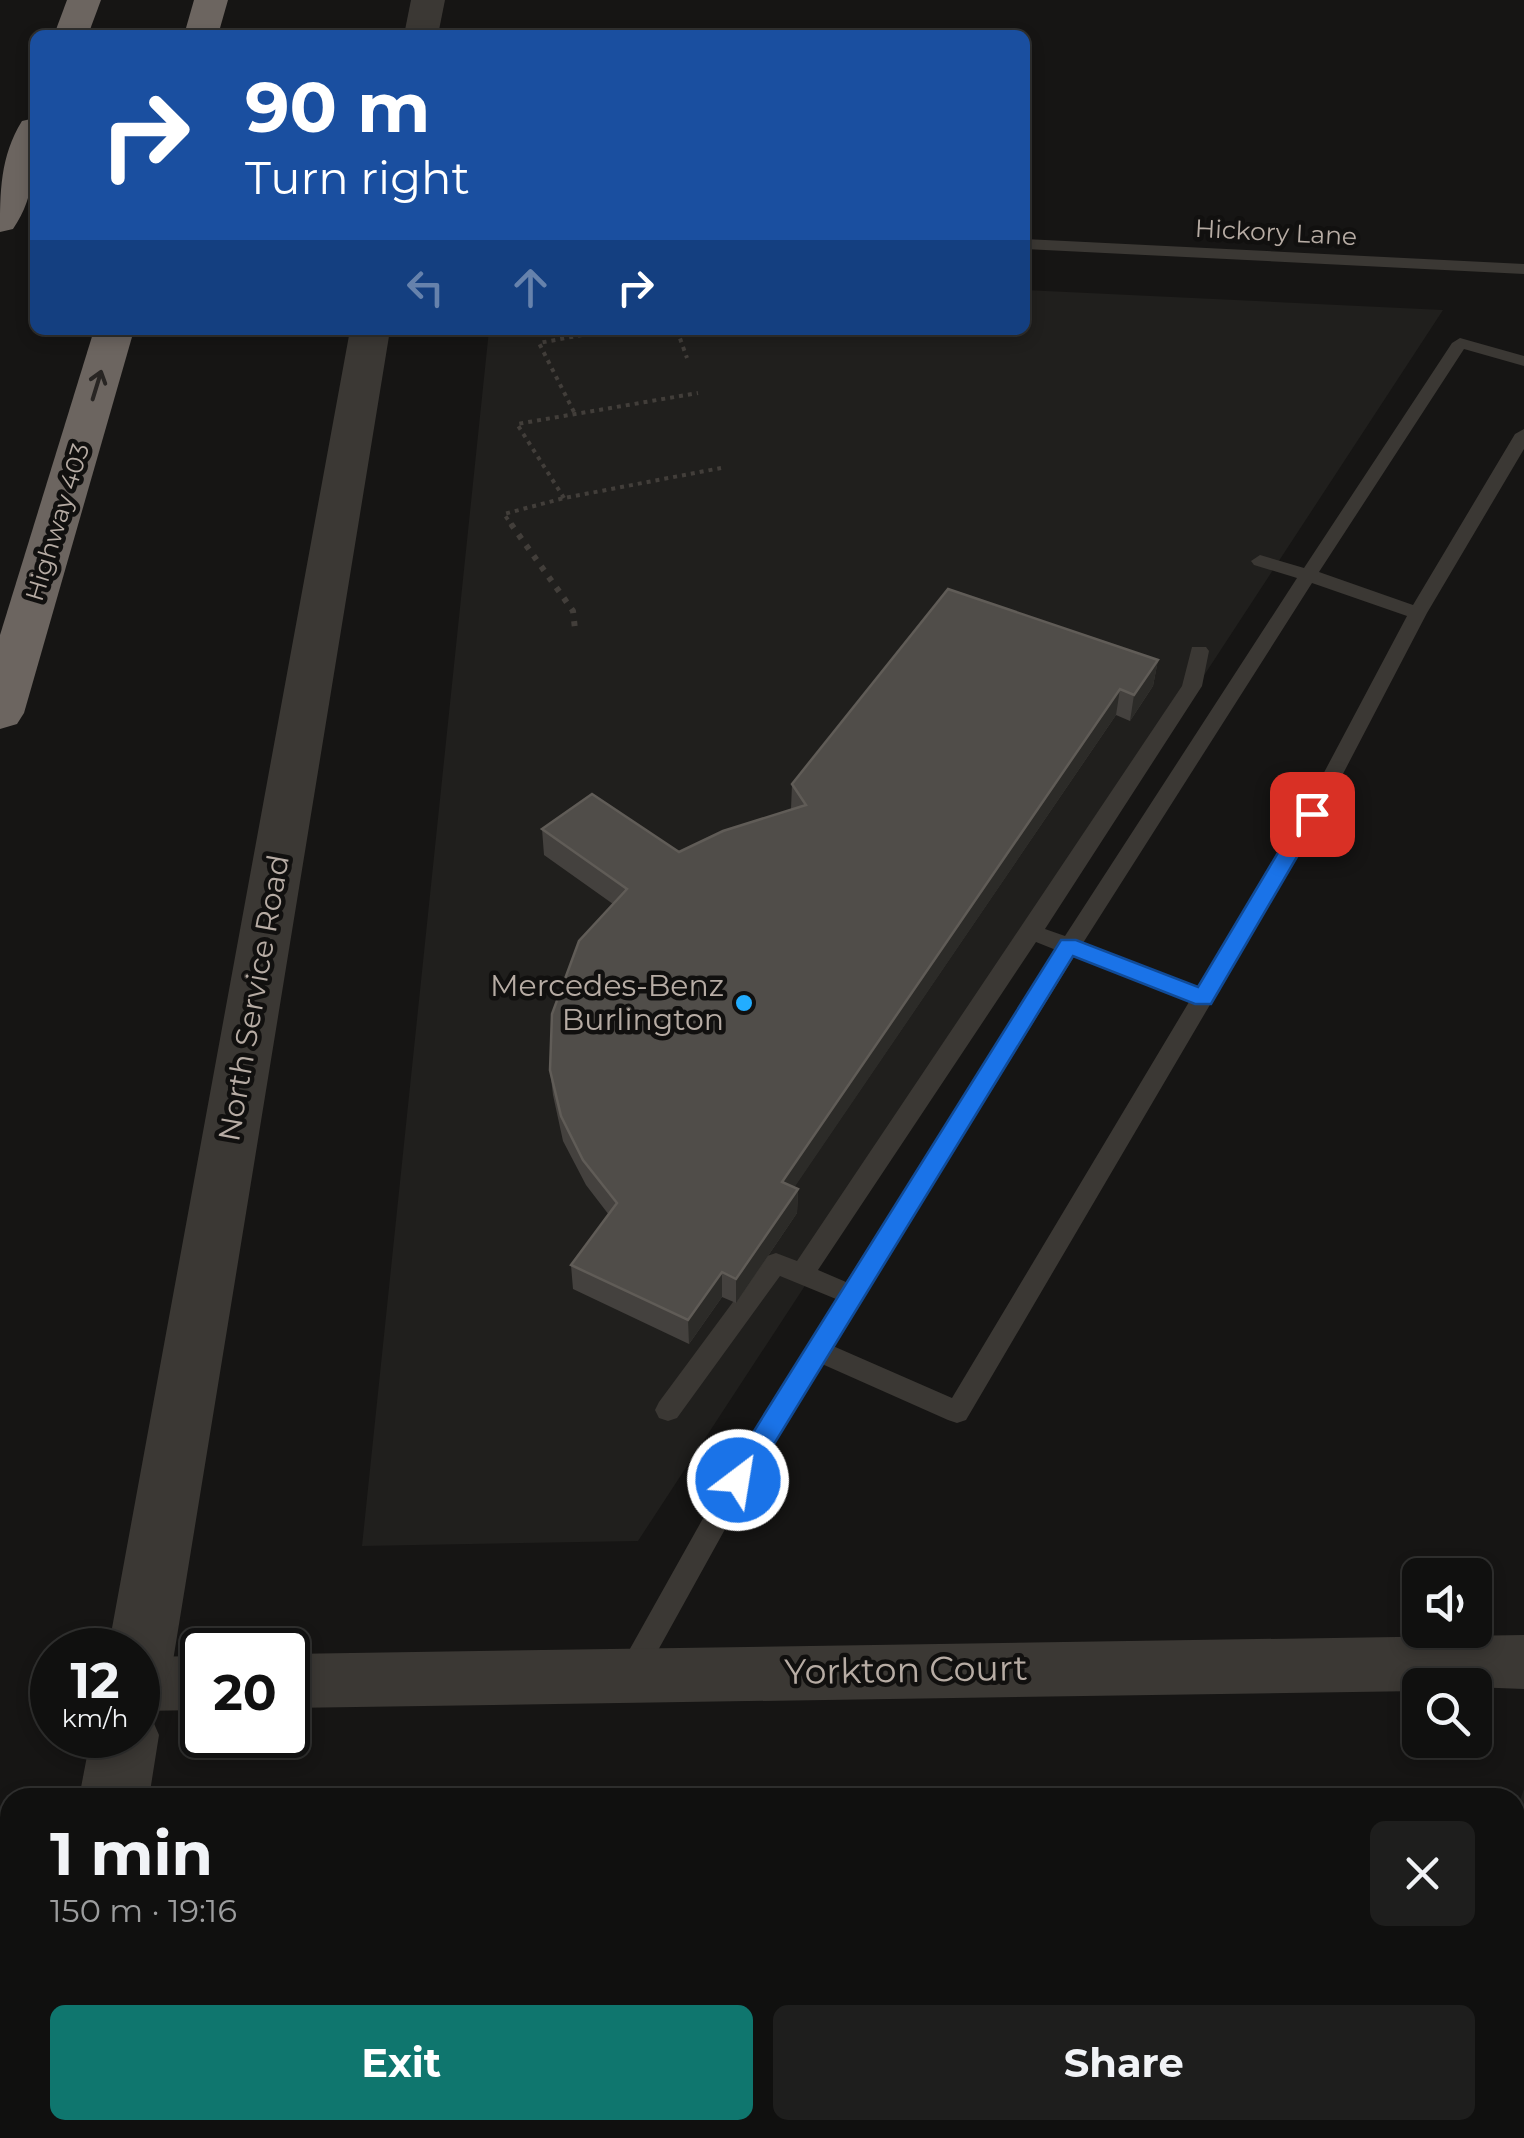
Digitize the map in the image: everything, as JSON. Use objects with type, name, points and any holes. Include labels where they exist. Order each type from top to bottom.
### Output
[{"type":"highway","points":[[73,30],[84,0]]},
{"type":"highway","points":[[203,30],[212,0]]},
{"type":"highway","points":[[0,222],[30,142]]},
{"type":"highway","name":"Highway 403","points":[[0,713],[113,335]]},
{"type":"street","points":[[422,30],[428,0]]},
{"type":"street","name":"North Service Road","points":[[145,1628],[369,335]]},
{"type":"street","name":"Yorkton Court","points":[[310,1681],[1524,1662]]},
{"type":"street","points":[[116,1788],[121,1758]]},
{"type":"lane","name":"Hickory Lane","points":[[1030,244],[1524,269]]},
{"type":"lane","points":[[630,1675],[702,1538],[1068,945],[1460,343],[1524,361]]},
{"type":"lane","points":[[817,1350],[958,1412],[1312,814],[1418,613],[1524,434]]},
{"type":"lane","points":[[1260,560],[1418,613]]},
{"type":"lane","points":[[802,1274],[1192,686],[1199,651]]},
{"type":"lane","points":[[1032,932],[1203,998]]},
{"type":"lane","points":[[668,1410],[776,1263],[851,1295]]},
{"type":"path","points":[[574,412],[540,343],[582,335]]},
{"type":"path","points":[[679,335],[688,358]]},
{"type":"path","points":[[564,498],[517,424],[698,393]]},
{"type":"path","points":[[575,629],[573,612],[504,514],[564,498],[721,468]]},
{"type":"shaded area","points":[[1030,290],[1443,310],[638,1541],[362,1546],[488,335],[1030,335]]},
{"type":"building","name":"Mercedes-Benz Burlington","points":[[948,589],[1158,660],[1134,695],[1120,689],[782,1182],[798,1189],[736,1279],[722,1272],[688,1320],[571,1265],[617,1203],[583,1160],[561,1116],[550,1070],[552,1014],[579,941],[627,889],[542,829],[592,794],[679,852],[723,831],[806,805],[792,784]]},
{"type":"place","name":"Mercedes-Benz Burlington","points":[[744,1003]]},
{"type":"route","points":[[738,1480],[1068,945],[1203,998],[1312,814]]}]
